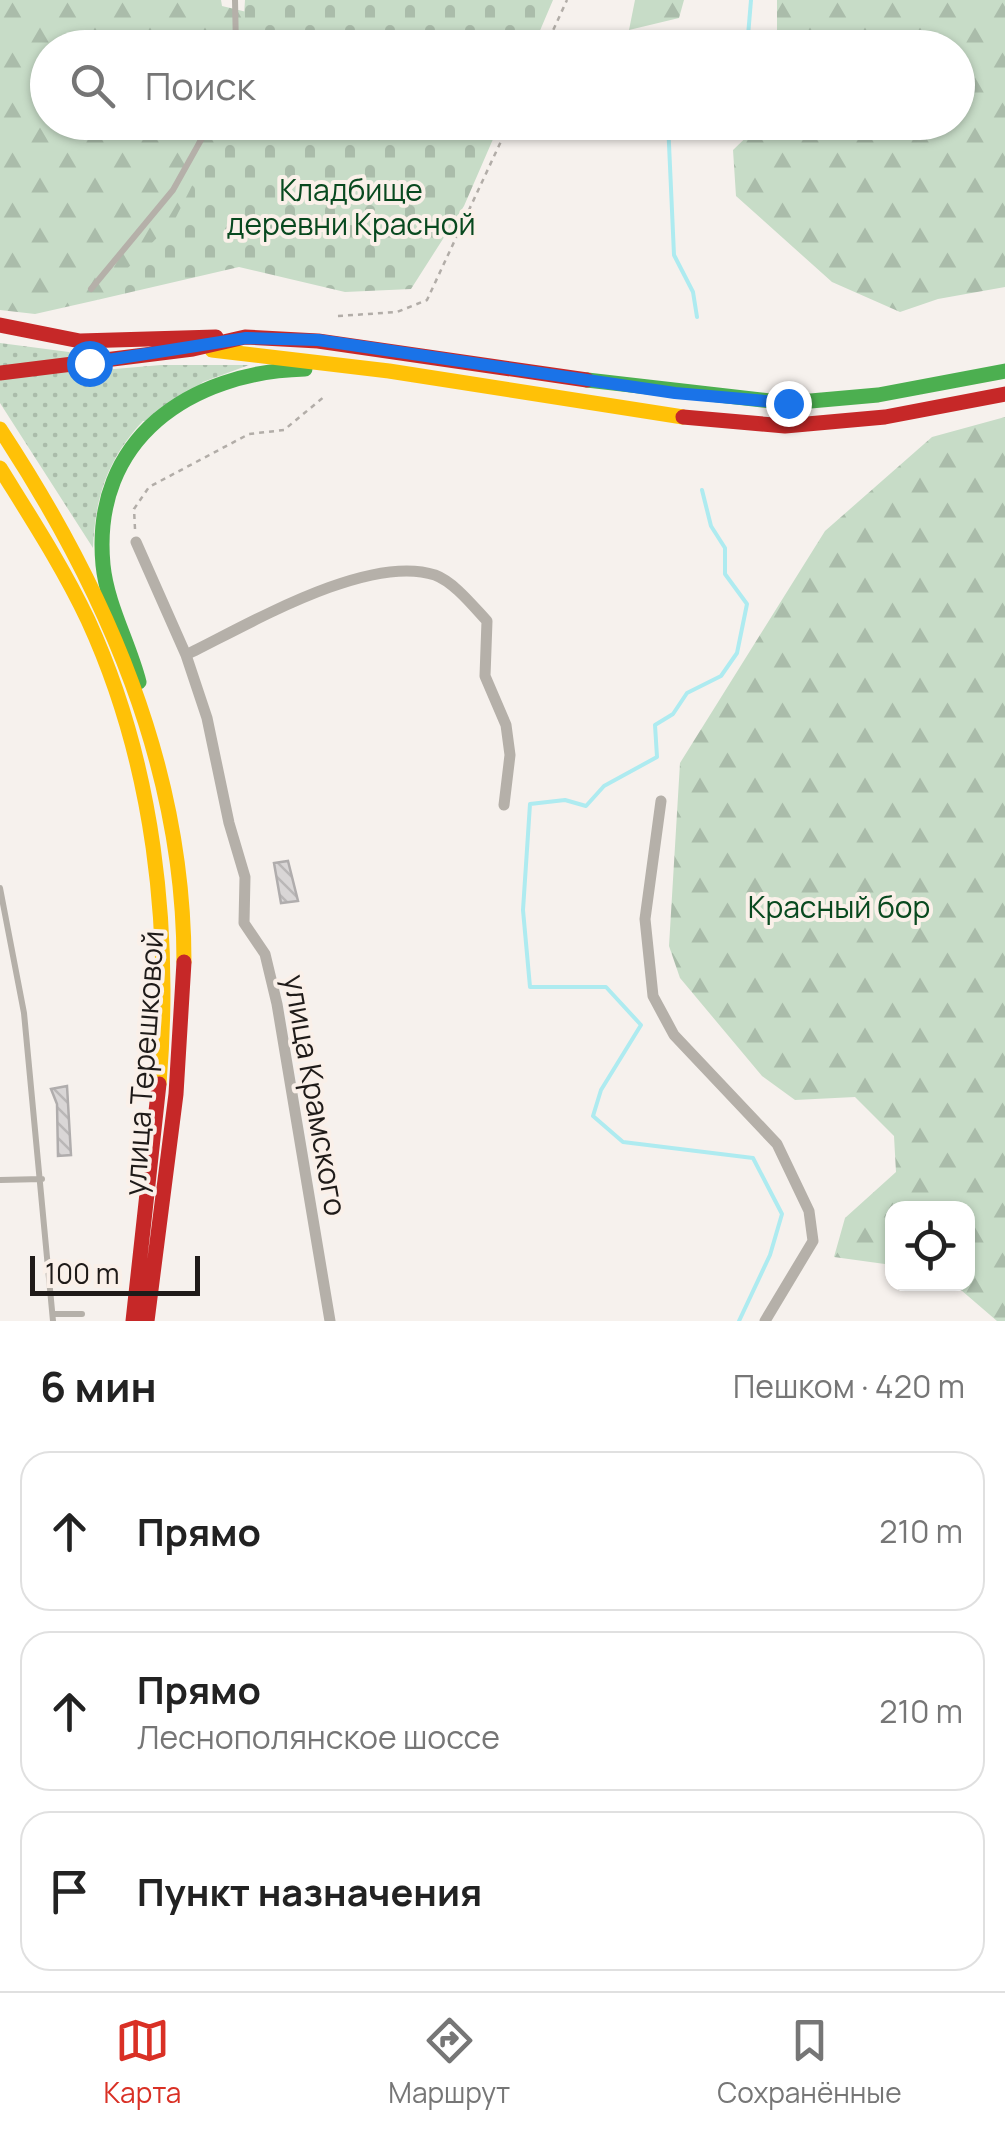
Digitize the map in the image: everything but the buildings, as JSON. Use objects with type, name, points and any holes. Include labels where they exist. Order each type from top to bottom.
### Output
[{"type":"main road","points":[[0,325],[22,334],[95,344],[186,337],[318,340],[675,393],[788,403],[878,395],[1005,370]]},
{"type":"main road","points":[[0,373],[192,349],[246,338]]},
{"type":"main road","points":[[192,349],[390,371],[675,416],[785,426],[885,417],[1005,394]]},
{"type":"main road","points":[[146,715],[104,566],[104,512],[124,458],[163,410],[207,385],[261,370],[390,371]]},
{"type":"main road","name":"улица Терешковой","points":[[0,429],[94,591],[146,715],[180,866],[183,958],[176,1062],[148,1321]]},
{"type":"main road","name":"улица Терешковой","points":[[0,468],[60,566],[98,644],[133,743],[153,827],[166,984],[156,1127],[133,1321]]},
{"type":"street","name":"улица Крамского","points":[[136,542],[186,654],[208,718],[229,823],[245,878],[244,923],[265,954],[277,1004],[330,1321]]},
{"type":"street","points":[[186,654],[352,581],[398,572],[436,575],[487,621],[485,676],[506,725],[510,755],[504,805]]},
{"type":"street","points":[[661,801],[644,918],[653,996],[674,1035],[777,1144],[809,1211],[813,1240],[765,1321]]},
{"type":"lane","points":[[235,0],[236,30]]},
{"type":"lane","points":[[91,289],[173,190],[202,140]]},
{"type":"lane","points":[[0,888],[24,1013],[53,1318],[82,1314]]},
{"type":"lane","points":[[0,1180],[42,1180]]},
{"type":"path","points":[[554,30],[568,0]]},
{"type":"path","points":[[338,316],[397,312],[426,300],[502,140]]},
{"type":"path","points":[[136,542],[134,509],[148,487],[249,434],[284,430],[324,396]]},
{"type":"green space","points":[[0,0],[221,0],[222,6],[322,30],[30,30],[30,140],[418,140],[166,251],[97,300],[35,314],[0,310]]},
{"type":"green space","points":[[245,0],[553,0],[540,30],[243,30]]},
{"type":"green space","points":[[635,0],[684,0],[679,18],[629,30]]},
{"type":"green space","points":[[777,0],[1005,0],[1005,287],[938,299],[900,312],[832,282],[736,196],[733,150],[743,140],[975,140],[975,30],[777,30]]},
{"type":"green space","name":"Кладбище деревни Красной","points":[[215,140],[493,140],[464,206],[411,289],[345,292],[239,267],[97,300],[175,219]]},
{"type":"green space","points":[[0,343],[69,352],[89,363],[91,371],[161,365],[249,365],[203,382],[151,421],[143,421],[131,435],[112,464],[100,495],[93,548],[0,403]]},
{"type":"green space","name":"Красный бор","points":[[1005,417],[1005,1321],[997,1321],[962,1291],[975,1291],[975,1201],[885,1201],[885,1264],[834,1257],[845,1218],[896,1172],[894,1136],[855,1097],[795,1100],[762,1076],[680,978],[669,946],[680,763],[825,531],[932,437]]},
{"type":"waterway","points":[[748,30],[751,0]]},
{"type":"waterway","points":[[669,140],[674,255],[693,292],[697,317]]},
{"type":"waterway","points":[[702,490],[711,526],[725,548],[725,574],[747,604],[737,653],[721,676],[687,693],[673,714],[655,725],[657,757],[604,786],[586,806],[565,800],[530,804],[523,910],[530,987],[606,987],[641,1025],[601,1090],[593,1116],[623,1142],[753,1158],[782,1214],[770,1255],[739,1321]]},
{"type":"traffic: fast","points":[[139,682],[109,595],[103,565],[104,520],[113,481],[132,448],[157,420],[188,399],[224,383],[263,373],[305,369]]},
{"type":"traffic: fast","points":[[587,380],[788,403],[878,395],[1005,371]]},
{"type":"traffic: slow","points":[[212,350],[389,371],[683,417]]},
{"type":"traffic: slow","points":[[0,429],[73,553],[132,683],[154,750],[170,819],[180,890],[184,962]]},
{"type":"traffic: slow","points":[[0,468],[88,620],[129,731],[143,789],[160,907],[163,966],[159,1084]]},
{"type":"traffic: jam","points":[[0,325],[80,341],[216,337]]},
{"type":"traffic: jam","points":[[0,373],[193,349],[245,337],[318,341],[587,380]]},
{"type":"traffic: jam","points":[[683,417],[785,426],[885,417],[1005,394]]},
{"type":"traffic: jam","points":[[147,1321],[176,1094],[184,962]]},
{"type":"traffic: jam","points":[[133,1321],[159,1084]]},
{"type":"route","points":[[89,363],[246,338],[318,340],[675,393],[788,403]]}]
